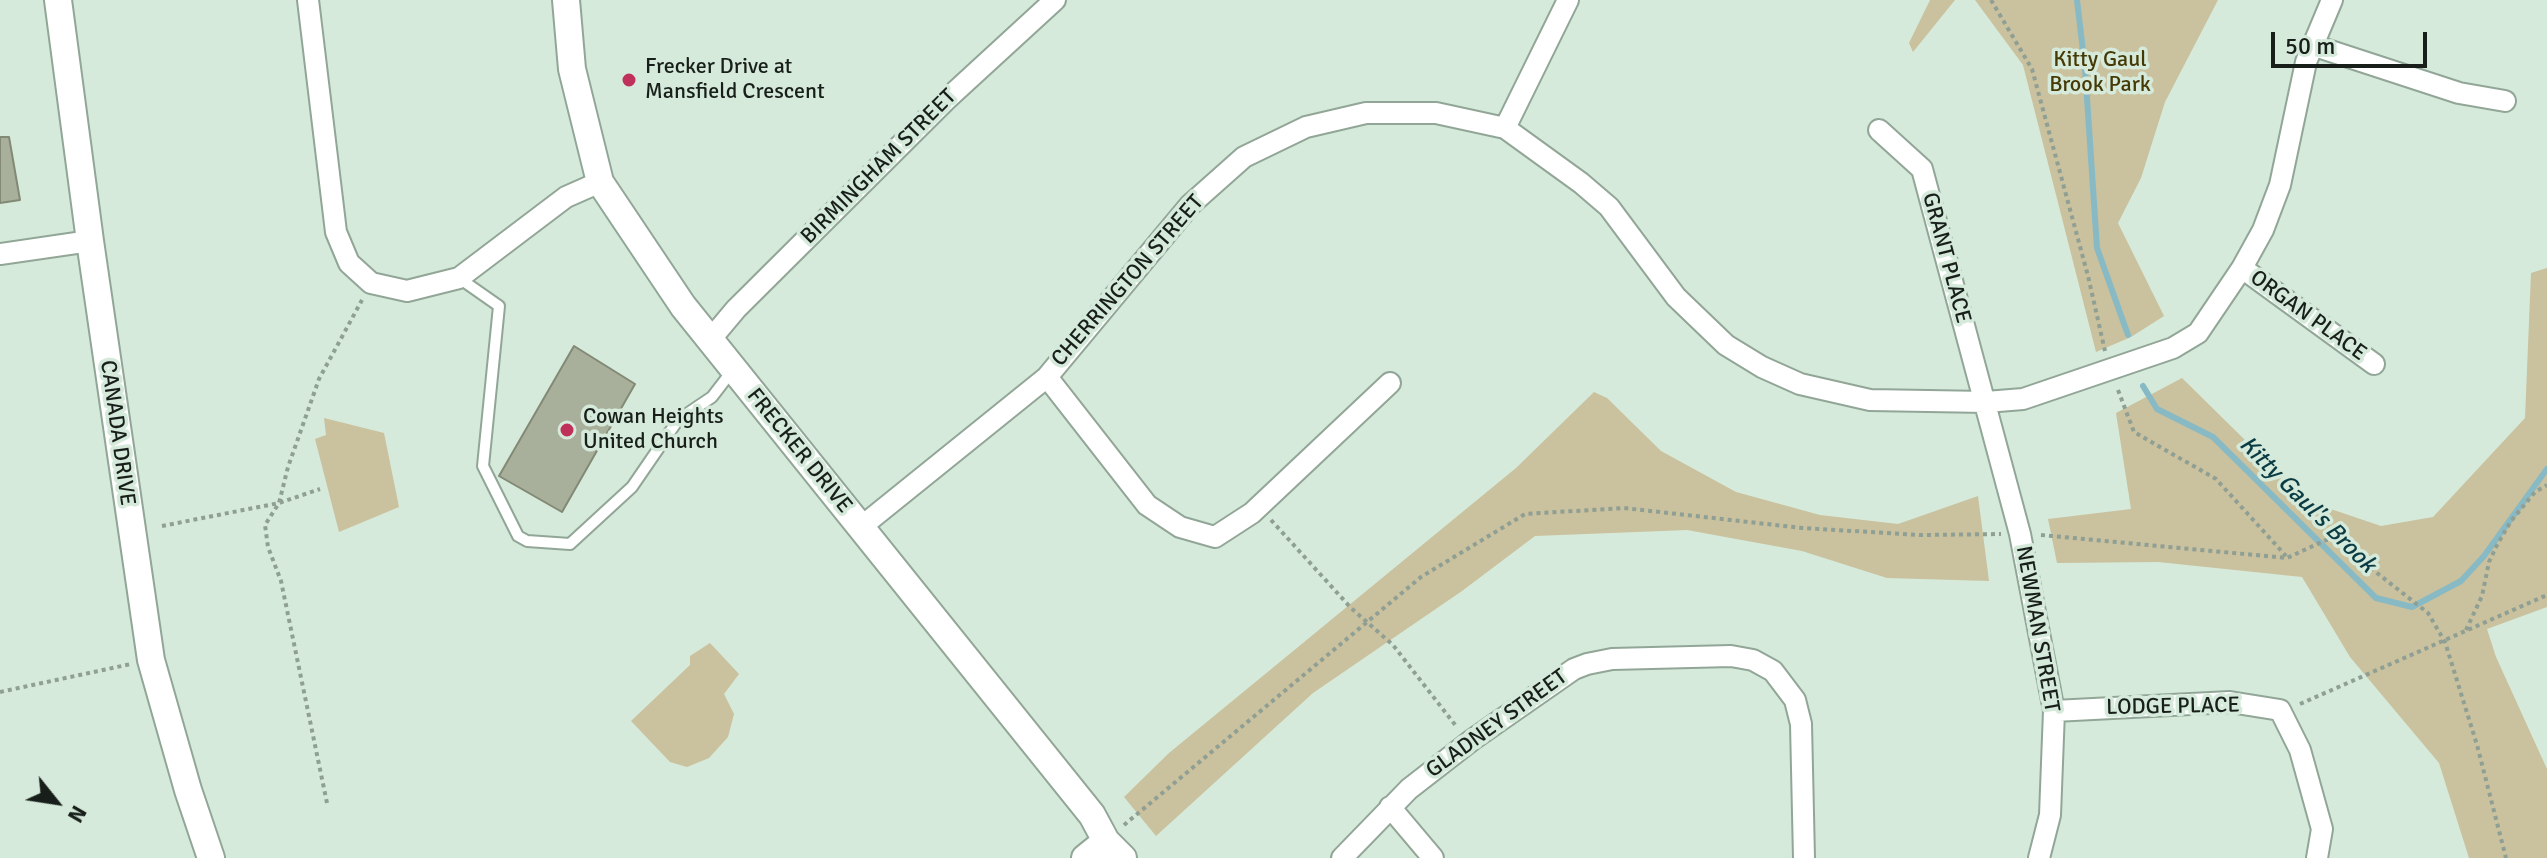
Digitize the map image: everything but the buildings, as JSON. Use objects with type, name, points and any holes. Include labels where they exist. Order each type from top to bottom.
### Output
[{"type":"street","name":"CANADA DRIVE","points":[[58,0],[151,660],[211,858]]},
{"type":"street","points":[[308,0],[336,232],[349,263],[371,283],[407,291],[459,278],[566,197],[600,182]]},
{"type":"street","name":"FRECKER DRIVE","points":[[566,0],[572,69],[600,182],[683,306],[733,370],[1092,815],[1118,841]]},
{"type":"street","name":"BIRMINGHAM STREET","points":[[710,340],[736,309],[946,100],[1055,0]]},
{"type":"street","points":[[1505,128],[1568,0]]},
{"type":"street","name":"CHERRINGTON STREET","points":[[861,527],[1047,377],[1190,205],[1244,157],[1306,127],[1366,113],[1436,113],[1505,128],[1609,207],[1676,297],[1726,345],[1762,367],[1800,384],[1870,400],[1986,402],[2023,399],[2173,348],[2198,333],[2255,246],[2276,200],[2302,79],[2312,45],[2332,0]]},
{"type":"street","points":[[2312,45],[2451,91],[2505,101]]},
{"type":"street","name":"GRANT PLACE","points":[[1879,130],[1922,169],[1986,402]]},
{"type":"street","points":[[0,254],[90,241]]},
{"type":"street","name":"ORGAN PLACE","points":[[2242,268],[2374,364]]},
{"type":"street","points":[[1047,377],[1147,505],[1180,527],[1215,537],[1252,513],[1390,383]]},
{"type":"street","name":"NEWMAN STREET","points":[[1986,402],[2020,534],[2054,711],[2050,815],[2039,858]]},
{"type":"street","name":"GLADNEY STREET","points":[[1342,858],[1390,807],[1449,757],[1574,669],[1612,659],[1731,656],[1753,660],[1773,671],[1795,700],[1801,724],[1804,858]]},
{"type":"street","name":"LODGE PLACE","points":[[2054,711],[2230,702],[2280,710],[2300,750],[2322,829],[2317,858]]},
{"type":"street","points":[[1390,807],[1433,858]]},
{"type":"street","points":[[1085,858],[1118,841]]},
{"type":"lane","points":[[459,278],[499,306],[483,466],[518,536],[527,541],[570,544],[632,487],[678,420],[712,397],[733,370]]},
{"type":"path","points":[[1991,0],[2032,69],[2092,288],[2105,351]]},
{"type":"path","points":[[327,803],[281,581],[268,547],[265,525],[279,503],[288,467],[319,379],[362,300]]},
{"type":"path","points":[[2118,390],[2134,432],[2216,479],[2287,558]]},
{"type":"path","points":[[2465,632],[2482,596],[2489,562],[2497,545],[2511,521],[2535,492],[2547,485]]},
{"type":"path","points":[[162,526],[279,503],[320,489]]},
{"type":"path","points":[[1118,841],[1365,622],[1421,577],[1525,514],[1624,508],[1802,528],[1921,535],[2003,534]]},
{"type":"path","points":[[1267,515],[1365,622],[1393,645],[1456,726]]},
{"type":"path","points":[[2041,535],[2287,558],[2322,542],[2335,540],[2428,613],[2445,642],[2477,745],[2506,858]]},
{"type":"path","points":[[2300,704],[2547,595]]},
{"type":"path","points":[[0,692],[151,660]]},
{"type":"green space","points":[[1930,0],[1955,0],[1913,52],[1909,43]]},
{"type":"green space","name":"Kitty Gaul Brook Park","points":[[1975,0],[2218,0],[2165,102],[2141,178],[2118,223],[2164,316],[2131,337],[2096,352],[2023,65]]},
{"type":"green space","points":[[2547,268],[2547,607],[2487,629],[2496,657],[2547,769],[2547,858],[2469,858],[2439,763],[2350,657],[2302,577],[2158,562],[2057,563],[2048,519],[2131,509],[2116,413],[2182,378],[2307,501],[2381,526],[2433,517],[2525,418],[2531,273]]},
{"type":"green space","points":[[1594,392],[1607,398],[1661,451],[1736,492],[1820,515],[1898,524],[1978,496],[1989,581],[1887,578],[1802,551],[1687,530],[1535,536],[1462,591],[1313,693],[1156,836],[1124,797],[1169,753],[1516,468]]},
{"type":"green space","points":[[324,418],[384,433],[399,507],[339,532],[315,439],[326,435]]},
{"type":"green space","points":[[710,643],[739,674],[724,694],[734,714],[728,737],[709,758],[687,767],[670,762],[631,721],[690,665],[690,656]]},
{"type":"waterway","name":"Kitty Gaul's Brook","points":[[2077,0],[2085,68],[2097,248],[2128,335]]},
{"type":"waterway","name":"Kitty Gaul's Brook","points":[[2143,386],[2157,409],[2213,437],[2376,598],[2412,607],[2461,581],[2484,556],[2547,469]]},
{"type":"place","name":"Frecker Drive at Mansfield Crescent","points":[[629,80]]},
{"type":"place","name":"Cowan Heights United Church","points":[[567,430]]}]
